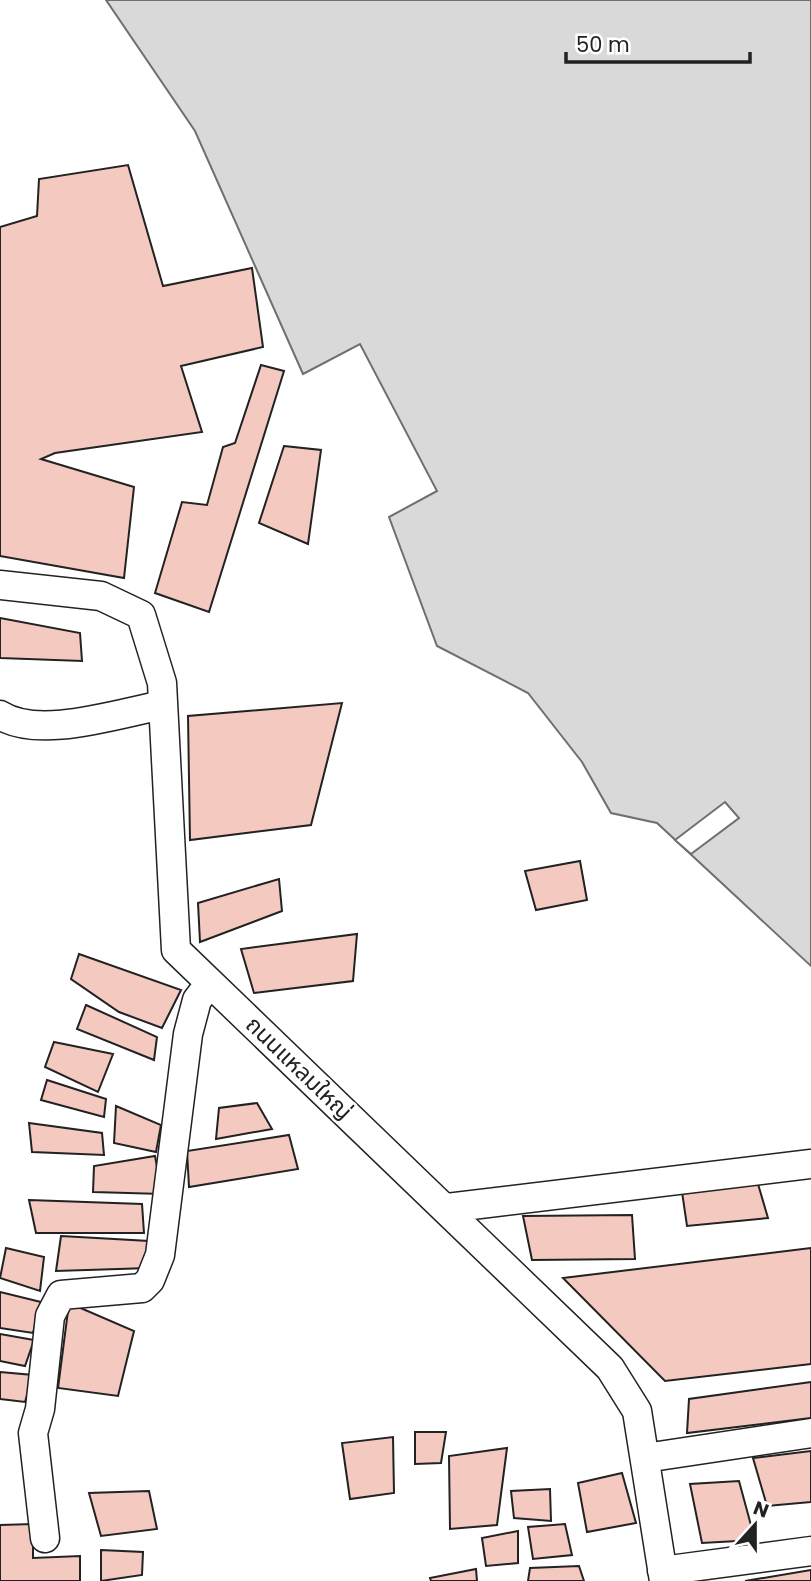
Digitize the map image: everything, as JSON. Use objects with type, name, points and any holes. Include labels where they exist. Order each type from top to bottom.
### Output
[{"type":"street","name":"ถนนแหลมใหญ่","points":[[0,585],[101,596],[141,615],[162,683],[176,950],[447,1208],[610,1368],[637,1412],[663,1576]]},
{"type":"street","points":[[0,715],[12,723],[61,725],[163,705]]},
{"type":"street","points":[[45,1538],[33,1433],[40,1409],[50,1316],[61,1296],[142,1287],[156,1270],[188,1034],[197,1000],[210,983]]},
{"type":"street","points":[[447,1208],[811,1164]]},
{"type":"street","points":[[645,1458],[811,1433]]},
{"type":"street","points":[[663,1576],[811,1551]]},
{"type":"shaded area","points":[[106,0],[811,0],[811,966],[657,823],[611,813],[582,762],[528,693],[437,646],[389,517],[437,491],[360,344],[303,374],[195,131]]},
{"type":"pier","points":[[725,802],[739,818],[691,854],[675,840]]},
{"type":"building","points":[[128,165],[163,286],[252,268],[263,347],[181,366],[202,432],[55,453],[41,459],[134,487],[124,578],[0,556],[0,227],[37,216],[39,179]]},
{"type":"building","points":[[261,365],[284,371],[209,612],[155,593],[182,502],[207,505],[223,447],[235,443]]},
{"type":"building","points":[[284,446],[321,450],[308,544],[259,523]]},
{"type":"building","points":[[0,618],[80,633],[82,661],[0,658]]},
{"type":"building","points":[[342,703],[311,825],[190,840],[188,716]]},
{"type":"building","points":[[580,861],[587,900],[536,910],[525,871]]},
{"type":"building","points":[[279,879],[282,911],[200,942],[198,903]]},
{"type":"building","points":[[357,934],[353,981],[254,993],[241,949]]},
{"type":"building","points":[[79,954],[181,990],[162,1028],[119,1012],[71,979]]},
{"type":"building","points":[[86,1005],[157,1037],[154,1060],[77,1029]]},
{"type":"building","points":[[54,1042],[113,1054],[98,1092],[45,1067]]},
{"type":"building","points":[[47,1080],[106,1099],[104,1117],[41,1100]]},
{"type":"building","points":[[257,1103],[272,1129],[216,1139],[219,1108]]},
{"type":"building","points":[[116,1106],[161,1125],[156,1152],[114,1143]]},
{"type":"building","points":[[29,1123],[102,1133],[104,1155],[32,1152]]},
{"type":"building","points":[[289,1135],[298,1169],[189,1187],[187,1151]]},
{"type":"building","points":[[155,1156],[162,1194],[93,1192],[94,1166]]},
{"type":"building","points":[[758,1184],[768,1218],[687,1226],[682,1192]]},
{"type":"building","points":[[29,1200],[142,1204],[144,1233],[36,1233]]},
{"type":"building","points":[[632,1215],[635,1259],[532,1260],[523,1216]]},
{"type":"building","points":[[61,1236],[149,1241],[149,1268],[56,1271]]},
{"type":"building","points":[[6,1248],[44,1257],[40,1291],[0,1278]]},
{"type":"building","points":[[811,1248],[811,1364],[665,1381],[563,1278]]},
{"type":"building","points":[[0,1292],[41,1302],[33,1333],[0,1328]]},
{"type":"building","points":[[69,1303],[134,1331],[118,1396],[58,1388]]},
{"type":"building","points":[[0,1334],[34,1340],[25,1366],[0,1361]]},
{"type":"building","points":[[0,1372],[33,1375],[25,1402],[0,1399]]},
{"type":"building","points":[[811,1382],[811,1418],[687,1433],[689,1399]]},
{"type":"building","points":[[415,1432],[446,1432],[441,1463],[415,1464]]},
{"type":"building","points":[[393,1437],[394,1493],[350,1499],[342,1443]]},
{"type":"building","points":[[507,1448],[497,1525],[450,1529],[449,1456]]},
{"type":"building","points":[[811,1451],[811,1502],[767,1506],[753,1458]]},
{"type":"building","points":[[622,1473],[636,1523],[587,1532],[578,1483]]},
{"type":"building","points":[[739,1481],[755,1540],[702,1543],[690,1484]]},
{"type":"building","points":[[550,1489],[551,1521],[514,1518],[511,1491]]},
{"type":"building","points":[[149,1491],[157,1529],[101,1536],[89,1493]]},
{"type":"building","points":[[33,1524],[33,1558],[80,1556],[80,1581],[0,1581],[0,1525]]},
{"type":"building","points":[[565,1524],[572,1555],[533,1559],[528,1527]]},
{"type":"building","points":[[518,1531],[518,1563],[486,1566],[482,1538]]},
{"type":"building","points":[[101,1550],[143,1552],[142,1575],[101,1581]]},
{"type":"building","points":[[579,1566],[584,1581],[528,1581],[530,1568]]},
{"type":"building","points":[[476,1569],[477,1581],[431,1581],[430,1578]]},
{"type":"building","points":[[811,1570],[811,1581],[745,1581]]}]
